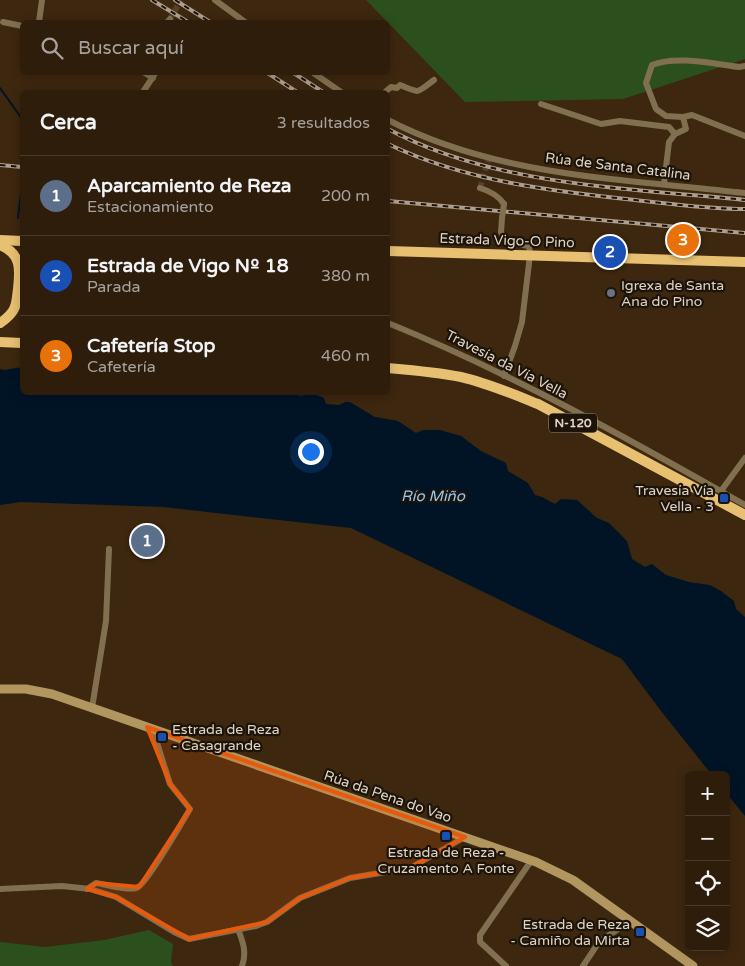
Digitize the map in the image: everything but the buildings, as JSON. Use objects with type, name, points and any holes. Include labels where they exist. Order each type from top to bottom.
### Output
[{"type":"highway","points":[[0,240],[20,240]]},
{"type":"highway","points":[[0,245],[8,249],[15,257],[20,270],[15,308],[0,323]]},
{"type":"highway","name":"Estrada Vigo-O Pino","points":[[390,251],[745,262]]},
{"type":"highway","points":[[0,342],[20,344]]},
{"type":"highway","name":"N-120","points":[[390,368],[462,377],[538,404],[745,514]]},
{"type":"main road","name":"Rúa da Pena do Vao","points":[[0,689],[26,689],[52,694],[531,861],[573,880],[693,966]]},
{"type":"street","points":[[38,20],[42,0]]},
{"type":"street","points":[[215,0],[242,20]]},
{"type":"street","points":[[3,22],[20,26]]},
{"type":"street","points":[[745,66],[739,67],[689,61],[657,63],[652,65],[646,78],[646,83],[656,109],[666,116],[684,117],[692,114],[745,136]]},
{"type":"street","points":[[144,90],[154,75]]},
{"type":"street","points":[[316,75],[338,90]]},
{"type":"street","points":[[387,90],[390,86],[397,88],[400,85],[415,91],[420,90],[434,80]]},
{"type":"street","points":[[541,104],[601,124],[620,121],[669,127],[675,134]]},
{"type":"street","points":[[664,184],[669,142],[675,134],[686,129],[684,117]]},
{"type":"street","name":"Rúa de Santa Catalina","points":[[390,121],[443,145],[550,172],[745,192]]},
{"type":"street","points":[[480,188],[488,190],[500,198],[504,204],[501,232],[504,240],[529,246],[530,255],[522,322],[504,376]]},
{"type":"street","name":"Travesía da Vía Vella","points":[[390,324],[439,344],[504,376],[654,453],[745,505]]},
{"type":"street","points":[[721,491],[745,458]]},
{"type":"street","points":[[92,708],[106,621],[109,549]]},
{"type":"street","points":[[87,889],[96,883],[133,889],[139,887],[190,809],[170,784],[157,743],[147,727]]},
{"type":"street","points":[[0,890],[62,886],[87,889],[116,897],[189,939],[267,922],[300,898],[350,878],[410,868],[465,838]]},
{"type":"street","points":[[506,966],[480,942],[480,935],[531,861]]},
{"type":"street","points":[[582,966],[599,942],[624,925],[633,922]]},
{"type":"street","points":[[238,929],[244,944],[246,957],[242,966]]},
{"type":"highlighted area","points":[[147,727],[465,837],[410,868],[350,878],[300,898],[267,922],[189,939],[116,897],[87,889],[96,883],[139,887],[190,809],[170,784]]},
{"type":"green space","points":[[366,0],[745,0],[745,59],[623,99],[465,102],[390,25],[390,20],[385,20]]},
{"type":"green space","points":[[149,930],[173,944],[171,962],[173,966],[0,966],[0,942],[45,947],[104,940]]},
{"type":"water","name":"Río Miño","points":[[20,367],[20,395],[317,395],[324,398],[326,404],[339,405],[350,402],[375,417],[398,421],[416,433],[423,430],[440,430],[461,436],[481,451],[506,463],[508,471],[528,483],[535,495],[555,504],[561,499],[577,500],[597,518],[609,523],[627,541],[632,559],[645,567],[652,564],[666,575],[689,582],[710,585],[734,601],[736,609],[745,617],[745,816],[730,798],[730,771],[709,771],[622,659],[351,528],[163,507],[21,502],[0,505],[0,369]]},
{"type":"waterway","points":[[0,88],[20,116]]},
{"type":"waterway","points":[[18,218],[20,200]]},
{"type":"tunnel","points":[[170,19],[181,0]]},
{"type":"tunnel","points":[[480,188],[489,158]]},
{"type":"railway","points":[[152,0],[185,20]]},
{"type":"railway","points":[[175,0],[207,20]]},
{"type":"railway","points":[[271,75],[294,90]]},
{"type":"railway","points":[[297,75],[320,90]]},
{"type":"railway","points":[[390,130],[429,148],[472,162],[516,173],[608,187],[745,200]]},
{"type":"railway","points":[[390,145],[417,157],[478,176],[540,188],[603,197],[745,209]]},
{"type":"railway","points":[[0,165],[20,167]]},
{"type":"railway","points":[[390,201],[745,233]]},
{"type":"place","name":"Cafetería Stop","points":[[683,240]]},
{"type":"place","name":"Estrada de Vigo Nº 18","points":[[610,252]]},
{"type":"place","name":"Igrexa de Santa Ana do Pino","points":[[611,293]]},
{"type":"place","name":"Travesía Vía Vella - 3","points":[[724,498]]},
{"type":"place","name":"Aparcamiento de Reza","points":[[147,541]]},
{"type":"place","name":"Estrada de Reza - Casagrande","points":[[162,737]]},
{"type":"place","name":"Estrada de Reza - Cruzamento A Fonte","points":[[446,836]]},
{"type":"place","name":"Estrada de Reza - Camiño da Mirta","points":[[640,932]]}]
